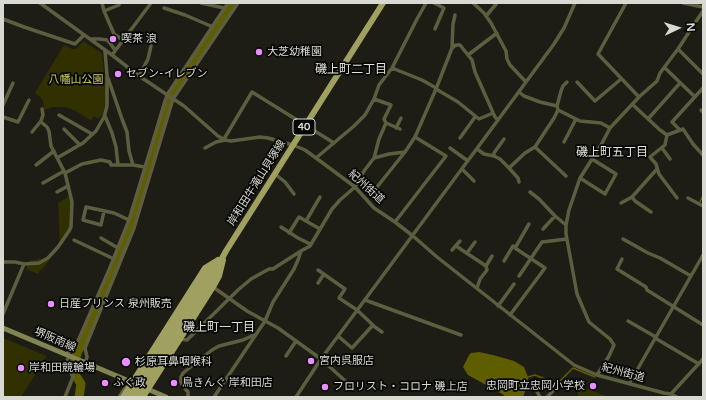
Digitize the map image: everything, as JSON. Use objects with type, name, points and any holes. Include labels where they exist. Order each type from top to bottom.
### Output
[{"type":"main road","name":"岸和田牛滝山貝塚線","points":[[130,397],[206,288],[226,251],[383,3]]},
{"type":"main road","name":"岸和田牛滝山貝塚線","points":[[136,397],[218,260],[226,251]]},
{"type":"main road","points":[[143,397],[213,287],[219,276],[226,251]]},
{"type":"main road","points":[[123,397],[205,268],[218,260]]},
{"type":"main road","name":"堺阪南線","points":[[3,328],[166,397]]},
{"type":"street","points":[[40,3],[139,76],[184,106],[224,140],[252,92],[334,143]]},
{"type":"street","points":[[102,3],[114,34],[123,40]]},
{"type":"street","points":[[112,55],[151,3]]},
{"type":"street","points":[[201,3],[224,8]]},
{"type":"street","points":[[66,397],[71,389],[73,377],[66,363],[78,341],[114,259],[129,220],[145,167],[170,97],[228,3]]},
{"type":"street","points":[[84,363],[87,357],[85,348],[87,342],[134,228],[170,97],[238,3]]},
{"type":"street","points":[[316,158],[365,115],[374,99],[379,85],[392,68],[426,3]]},
{"type":"street","points":[[434,3],[444,8],[435,29]]},
{"type":"street","points":[[473,3],[486,16],[497,33],[506,51],[510,66],[526,82]]},
{"type":"street","points":[[486,16],[497,3]]},
{"type":"street","points":[[296,397],[320,359],[413,236],[554,44],[564,28],[575,3]]},
{"type":"street","points":[[626,3],[598,54],[639,97]]},
{"type":"street","points":[[683,3],[703,7]]},
{"type":"street","points":[[104,11],[119,4]]},
{"type":"street","points":[[164,8],[185,15],[212,27]]},
{"type":"street","points":[[597,376],[614,345],[610,339],[589,322],[577,294],[567,239],[566,225],[569,210],[580,178],[610,128],[639,97],[658,81],[660,73],[665,68],[703,11]]},
{"type":"street","points":[[377,186],[415,137],[452,48],[455,15]]},
{"type":"street","points":[[3,19],[75,44],[84,35]]},
{"type":"street","points":[[468,55],[497,33]]},
{"type":"street","points":[[90,39],[107,40],[115,50]]},
{"type":"street","points":[[452,48],[456,45],[460,45],[472,60],[475,72],[493,113],[498,120]]},
{"type":"street","points":[[139,76],[148,59],[152,46]]},
{"type":"street","points":[[678,49],[703,74]]},
{"type":"street","points":[[57,158],[80,145],[96,131],[105,116],[107,106],[108,75],[105,50]]},
{"type":"street","points":[[392,68],[422,80],[436,88],[458,102],[479,119],[493,113]]},
{"type":"street","points":[[665,68],[695,97]]},
{"type":"street","points":[[108,75],[127,132],[129,151],[133,165]]},
{"type":"street","points":[[577,82],[595,101],[621,79]]},
{"type":"street","points":[[510,168],[525,152],[535,147],[554,118],[561,90],[567,82]]},
{"type":"street","points":[[3,105],[13,83]]},
{"type":"street","points":[[648,120],[680,83]]},
{"type":"street","points":[[679,130],[672,122],[703,88]]},
{"type":"street","points":[[519,92],[524,96],[557,108],[580,121],[601,123],[610,128]]},
{"type":"street","points":[[180,339],[187,340],[251,279],[280,265],[310,244],[332,209],[355,187],[364,171],[374,158],[379,139],[386,123],[384,120],[391,105],[374,99]]},
{"type":"street","points":[[3,117],[18,122],[29,100]]},
{"type":"street","points":[[632,104],[648,120],[667,135]]},
{"type":"street","points":[[32,132],[41,122],[43,115],[42,109]]},
{"type":"street","points":[[59,115],[92,134]]},
{"type":"street","points":[[105,116],[116,147],[118,165]]},
{"type":"street","points":[[460,138],[475,117]]},
{"type":"street","points":[[386,123],[398,128],[401,118]]},
{"type":"street","points":[[564,142],[576,119]]},
{"type":"street","points":[[3,262],[16,262],[24,264],[39,263],[48,258],[58,247],[71,227],[72,202],[65,172],[51,146],[48,127],[41,122]]},
{"type":"street","points":[[64,129],[80,145]]},
{"type":"street","points":[[667,135],[683,129],[693,144],[703,155]]},
{"type":"street","points":[[667,135],[665,145],[650,157],[656,164],[659,174],[677,198]]},
{"type":"street","name":"紀州街道","points":[[205,148],[216,142],[224,140],[231,141],[260,137],[293,145],[305,150],[355,187],[374,208],[413,236],[498,306],[574,365],[597,376],[663,395],[671,394],[677,397]]},
{"type":"street","points":[[395,222],[446,156],[415,137]]},
{"type":"street","points":[[494,156],[494,153],[504,139]]},
{"type":"street","points":[[535,147],[566,176]]},
{"type":"street","points":[[450,148],[468,161]]},
{"type":"street","points":[[662,148],[670,159]]},
{"type":"street","points":[[477,149],[484,154],[494,156],[510,168],[518,178],[519,182]]},
{"type":"street","points":[[36,165],[54,151]]},
{"type":"street","points":[[374,158],[404,152]]},
{"type":"street","points":[[580,178],[606,194],[616,174],[592,159]]},
{"type":"street","points":[[43,183],[82,164],[93,161],[106,161],[110,162],[111,165],[133,165],[145,167]]},
{"type":"street","points":[[462,169],[474,181]]},
{"type":"street","points":[[621,203],[632,197],[657,169]]},
{"type":"street","points":[[275,174],[285,182],[294,194]]},
{"type":"street","points":[[57,192],[68,186]]},
{"type":"street","points":[[530,192],[566,225]]},
{"type":"street","points":[[306,221],[320,197]]},
{"type":"street","points":[[632,197],[635,201],[651,212]]},
{"type":"street","points":[[688,198],[703,206]]},
{"type":"street","points":[[104,211],[101,225],[83,220],[86,207],[114,213],[129,220]]},
{"type":"street","points":[[543,229],[555,216]]},
{"type":"street","points":[[290,233],[299,217],[320,229]]},
{"type":"street","points":[[516,248],[530,224]]},
{"type":"street","points":[[281,227],[310,244]]},
{"type":"street","points":[[101,238],[118,248]]},
{"type":"street","points":[[519,276],[542,242],[567,239]]},
{"type":"street","points":[[623,239],[648,254],[660,258],[691,276]]},
{"type":"street","points":[[74,240],[114,259]]},
{"type":"street","points":[[452,250],[460,241]]},
{"type":"street","points":[[467,253],[475,242]]},
{"type":"street","points":[[456,246],[486,266]]},
{"type":"street","points":[[504,261],[513,246],[545,268],[510,315]]},
{"type":"street","points":[[214,397],[265,321],[273,302],[296,265],[301,251]]},
{"type":"street","points":[[629,384],[703,255]]},
{"type":"street","points":[[477,288],[480,280],[487,270],[486,266],[492,256]]},
{"type":"street","points":[[622,259],[617,269],[646,287],[647,290],[673,307],[703,325]]},
{"type":"street","points":[[3,314],[24,264]]},
{"type":"street","points":[[109,270],[115,273]]},
{"type":"street","points":[[318,270],[345,289]]},
{"type":"street","points":[[318,283],[324,274]]},
{"type":"street","points":[[498,306],[514,284]]},
{"type":"street","points":[[348,285],[339,298],[357,310],[382,332]]},
{"type":"street","points":[[213,287],[247,311],[278,328],[320,359],[352,387]]},
{"type":"street","points":[[365,300],[461,335]]},
{"type":"street","points":[[628,321],[699,364]]},
{"type":"street","points":[[338,336],[352,348],[373,325]]},
{"type":"street","points":[[188,397],[188,392],[181,382],[183,372],[219,346],[243,340],[256,334]]},
{"type":"street","points":[[286,356],[296,341]]},
{"type":"street","points":[[671,394],[703,359]]},
{"type":"street","points":[[119,397],[125,388],[132,383]]},
{"type":"street","points":[[535,388],[540,397]]},
{"type":"street","points":[[547,397],[556,388]]},
{"type":"street","points":[[147,397],[148,390]]},
{"type":"green space","name":"八幡山公園","points":[[83,41],[102,53],[107,94],[106,105],[102,115],[99,119],[94,116],[91,121],[76,111],[65,107],[53,107],[44,110],[43,101],[35,93],[64,45],[72,49],[76,49]]},
{"type":"green space","points":[[69,196],[71,202],[70,226],[60,243],[58,203]]},
{"type":"green space","points":[[46,258],[49,261],[38,274],[26,269],[29,261]]},
{"type":"green space","name":"岸和田競輪場","points":[[3,338],[47,356],[41,362],[21,397],[3,397]]},
{"type":"green space","points":[[580,386],[609,397],[577,397]]},
{"type":"shaded area","points":[[479,352],[514,361],[524,367],[528,377],[528,384],[523,397],[505,397],[504,395],[468,375],[463,367],[471,353]]},
{"type":"waterway","points":[[79,397],[81,384],[73,371],[73,365],[130,230],[168,101],[234,3]]},
{"type":"waterway","points":[[700,202],[703,195]]},
{"type":"waterway","points":[[528,377],[535,375],[556,383],[573,368],[595,377]]},
{"type":"place","name":"喫茶 浪","points":[[113,39]]},
{"type":"place","name":"大芝幼稚園","points":[[259,52]]},
{"type":"place","name":"セブン-イレブン","points":[[118,74]]},
{"type":"place","name":"日産プリンス 泉州販売","points":[[51,304]]},
{"type":"place","name":"宮内呉服店","points":[[311,361]]},
{"type":"place","name":"杉原耳鼻咽喉科","points":[[126,362]]},
{"type":"place","name":"岸和田競輪場","points":[[21,368]]},
{"type":"place","name":"ふぐ政","points":[[105,383]]},
{"type":"place","name":"鳥きんぐ 岸和田店","points":[[174,383]]},
{"type":"place","name":"忠岡町立忠岡小学校","points":[[593,386]]},
{"type":"place","name":"フロリスト・コロナ 磯上店","points":[[325,387]]},
{"type":"district","name":"磯上町二丁目","points":[[351,70]]},
{"type":"district","name":"磯上町五丁目","points":[[612,153]]},
{"type":"district","name":"磯上町一丁目","points":[[219,328]]}]
